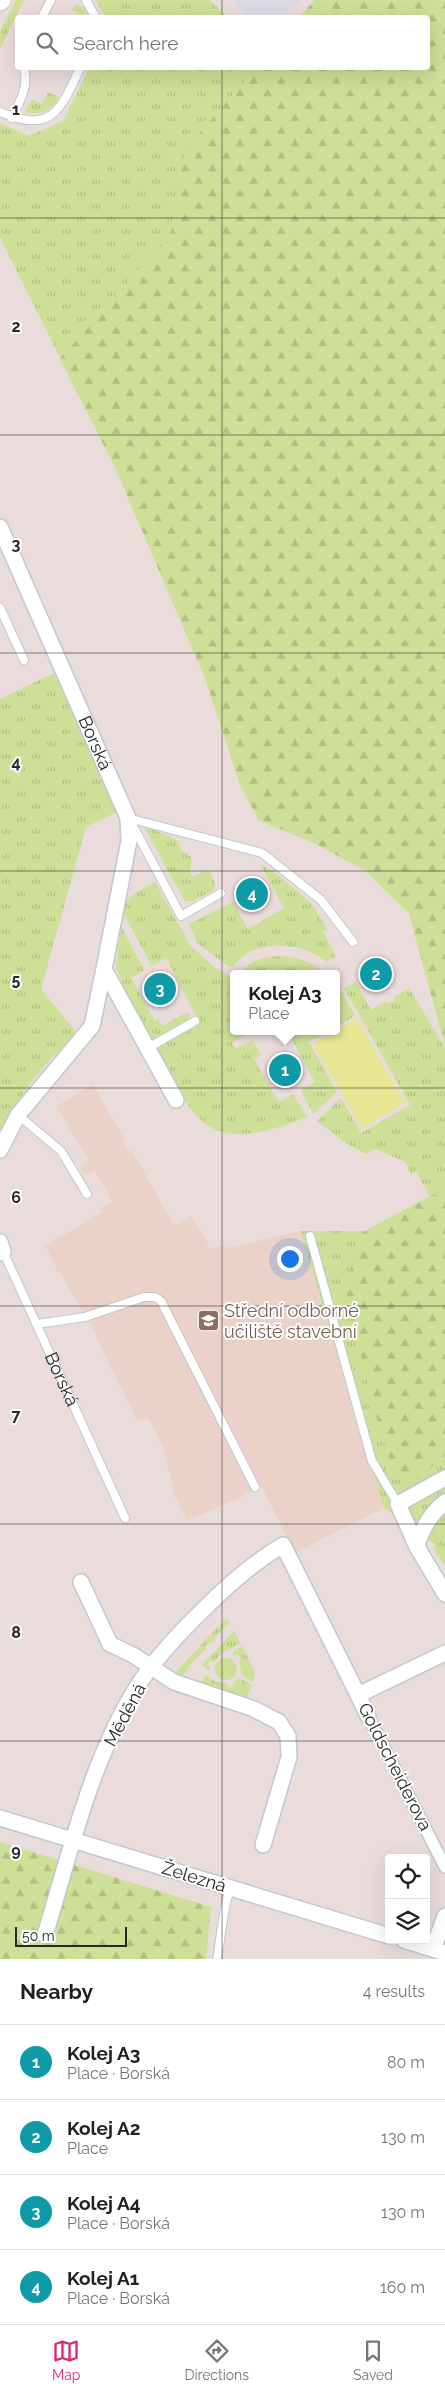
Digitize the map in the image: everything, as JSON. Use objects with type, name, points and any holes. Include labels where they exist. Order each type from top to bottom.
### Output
[{"type":"street","name":"Borská","points":[[0,528],[3,543],[128,818],[130,841],[92,1026],[18,1115],[0,1150]]},
{"type":"street","points":[[104,969],[176,1100]]},
{"type":"street","points":[[445,1478],[398,1504],[417,1547],[445,1594]]},
{"type":"street","points":[[417,1547],[419,1537],[437,1508],[445,1502]]},
{"type":"street","name":"Měděná","points":[[45,1935],[74,1840],[106,1748],[123,1712],[151,1667],[174,1640],[223,1590],[257,1561],[282,1545]]},
{"type":"street","name":"Goldscheiderova","points":[[282,1545],[445,1867]]},
{"type":"street","points":[[81,1582],[110,1644],[174,1682],[254,1709],[279,1722],[288,1736],[289,1757],[263,1846]]},
{"type":"street","name":"Goldscheiderova","points":[[358,1695],[445,1653]]},
{"type":"street","name":"Železná","points":[[0,1818],[385,1935]]},
{"type":"street","points":[[417,1944],[439,1951],[445,1916]]},
{"type":"lane","points":[[44,15],[51,0]]},
{"type":"lane","points":[[86,0],[94,15]]},
{"type":"lane","points":[[12,118],[25,90],[27,78],[25,70]]},
{"type":"lane","points":[[0,112],[12,118],[30,121],[52,115],[62,106],[79,70]]},
{"type":"lane","points":[[0,608],[24,660]]},
{"type":"lane","points":[[128,818],[180,916],[221,893]]},
{"type":"lane","points":[[128,818],[262,853],[321,900],[353,942]]},
{"type":"lane","points":[[148,1048],[195,1022]]},
{"type":"lane","points":[[18,1115],[61,1151],[87,1194]]},
{"type":"lane","points":[[310,1236],[372,1461],[398,1504]]},
{"type":"lane","name":"Borská","points":[[1,1249],[125,1518]]},
{"type":"lane","points":[[37,1324],[85,1317],[144,1297],[155,1297],[161,1301],[255,1487]]},
{"type":"lane","points":[[217,1959],[230,1888]]},
{"type":"shaded area","points":[[231,0],[302,0],[284,15],[246,15]]},
{"type":"shaded area","points":[[357,1019],[405,1103],[362,1128],[313,1044],[329,1035],[340,1035],[340,1029]]},
{"type":"shaded area","name":"Střední odborné učiliště stavební","points":[[93,1085],[126,1142],[124,1143],[129,1151],[132,1150],[174,1226],[192,1216],[209,1246],[208,1250],[219,1245],[231,1248],[300,1231],[384,1508],[295,1553],[262,1487],[187,1521],[175,1496],[163,1447],[149,1418],[138,1422],[91,1326],[59,1271],[56,1272],[54,1269],[57,1267],[45,1246],[102,1212],[100,1208],[112,1201],[95,1171],[87,1175],[80,1171],[82,1166],[89,1161],[56,1106]]},
{"type":"green space","points":[[16,0],[24,0],[0,49],[0,31]]},
{"type":"green space","points":[[96,0],[209,0],[226,15],[104,15]]},
{"type":"green space","points":[[315,0],[445,0],[445,1045],[409,913],[366,871],[316,844],[259,820],[241,787],[205,678],[115,467],[60,359],[171,233],[185,150],[254,70],[430,70],[430,15],[301,15]]},
{"type":"green space","points":[[76,4],[83,7],[87,15],[81,15],[71,10]]},
{"type":"green space","points":[[88,70],[388,70],[445,1045],[409,913],[366,871],[316,844],[259,820],[241,787],[205,678],[115,467],[0,238],[0,123],[29,136],[63,121]]},
{"type":"green space","points":[[48,92],[59,97],[53,106],[41,113],[25,112],[32,99],[42,104]]},
{"type":"green space","points":[[54,673],[117,812],[86,827],[41,989],[78,1034],[55,1055],[34,1079],[15,1105],[0,1133],[0,699]]},
{"type":"green space","points":[[150,828],[175,839],[179,843],[181,850],[190,856],[192,861],[190,870],[192,877],[205,871],[210,872],[215,884],[214,890],[193,901],[185,901],[145,829]]},
{"type":"green space","points":[[260,864],[274,872],[312,904],[327,929],[323,932],[336,956],[326,962],[309,951],[299,948],[288,946],[267,947],[247,953],[229,967],[197,943],[189,924],[233,902],[248,929],[284,908]]},
{"type":"green space","points":[[155,882],[190,945],[214,967],[228,975],[230,979],[230,1035],[245,1035],[232,1043],[236,1049],[253,1040],[261,1055],[254,1059],[279,1102],[293,1094],[307,1117],[267,1130],[239,1134],[225,1133],[213,1128],[194,1114],[182,1097],[158,1052],[158,1048],[200,1024],[166,958],[152,966],[123,913],[123,905],[134,894]]},
{"type":"green space","points":[[121,926],[144,970],[131,978],[155,1021],[158,1019],[162,1026],[188,1012],[190,1017],[187,1021],[154,1039],[150,1038],[135,1013],[116,967]]},
{"type":"green space","points":[[279,956],[297,958],[309,962],[319,970],[245,970],[248,965],[263,958]]},
{"type":"green space","points":[[356,982],[371,1010],[386,1001],[388,1004],[395,1000],[394,997],[409,988],[445,1048],[445,1566],[434,1550],[435,1544],[384,1508],[300,1231],[365,1231],[430,1196],[416,1172],[411,1174],[405,1162],[376,1149],[365,1154],[343,1141],[317,1121],[341,1098],[361,1133],[410,1105],[344,988]]},
{"type":"green space","points":[[340,991],[355,1016],[340,1025]]},
{"type":"green space","points":[[285,1035],[322,1035],[309,1042],[337,1092],[313,1114],[301,1090],[315,1082],[291,1038],[287,1040]]},
{"type":"green space","points":[[445,1189],[445,1456],[415,1481],[395,1479],[372,1402],[345,1288],[365,1231]]},
{"type":"green space","points":[[224,1620],[230,1623],[214,1637],[216,1638],[212,1643],[210,1642],[205,1647],[206,1649],[187,1668],[189,1669],[181,1677],[175,1673]]},
{"type":"green space","points":[[234,1631],[241,1643],[222,1653],[213,1662],[209,1661],[208,1666],[211,1668],[208,1670],[202,1665]]},
{"type":"green space","points":[[242,1646],[255,1672],[253,1682],[242,1675],[239,1661],[241,1658],[237,1654],[234,1656],[232,1653]]},
{"type":"green space","points":[[226,1658],[234,1661],[237,1669],[234,1677],[226,1680],[218,1677],[215,1669],[218,1661]]},
{"type":"green space","points":[[207,1675],[215,1682],[226,1683],[228,1687],[234,1686],[233,1682],[239,1678],[252,1685],[247,1697],[242,1700],[198,1686]]},
{"type":"green space","points":[[190,1679],[197,1685],[187,1682]]},
{"type":"green space","points":[[0,1842],[211,1907],[206,1959],[0,1959]]},
{"type":"place","name":"Kolej A1","points":[[252,894]]},
{"type":"place","name":"Kolej A2","points":[[376,974]]},
{"type":"place","name":"Kolej A4","points":[[160,989]]},
{"type":"place","name":"Kolej A3","points":[[285,1070]]},
{"type":"place","name":"Střední odborné učiliště stavební","points":[[208,1321]]}]
